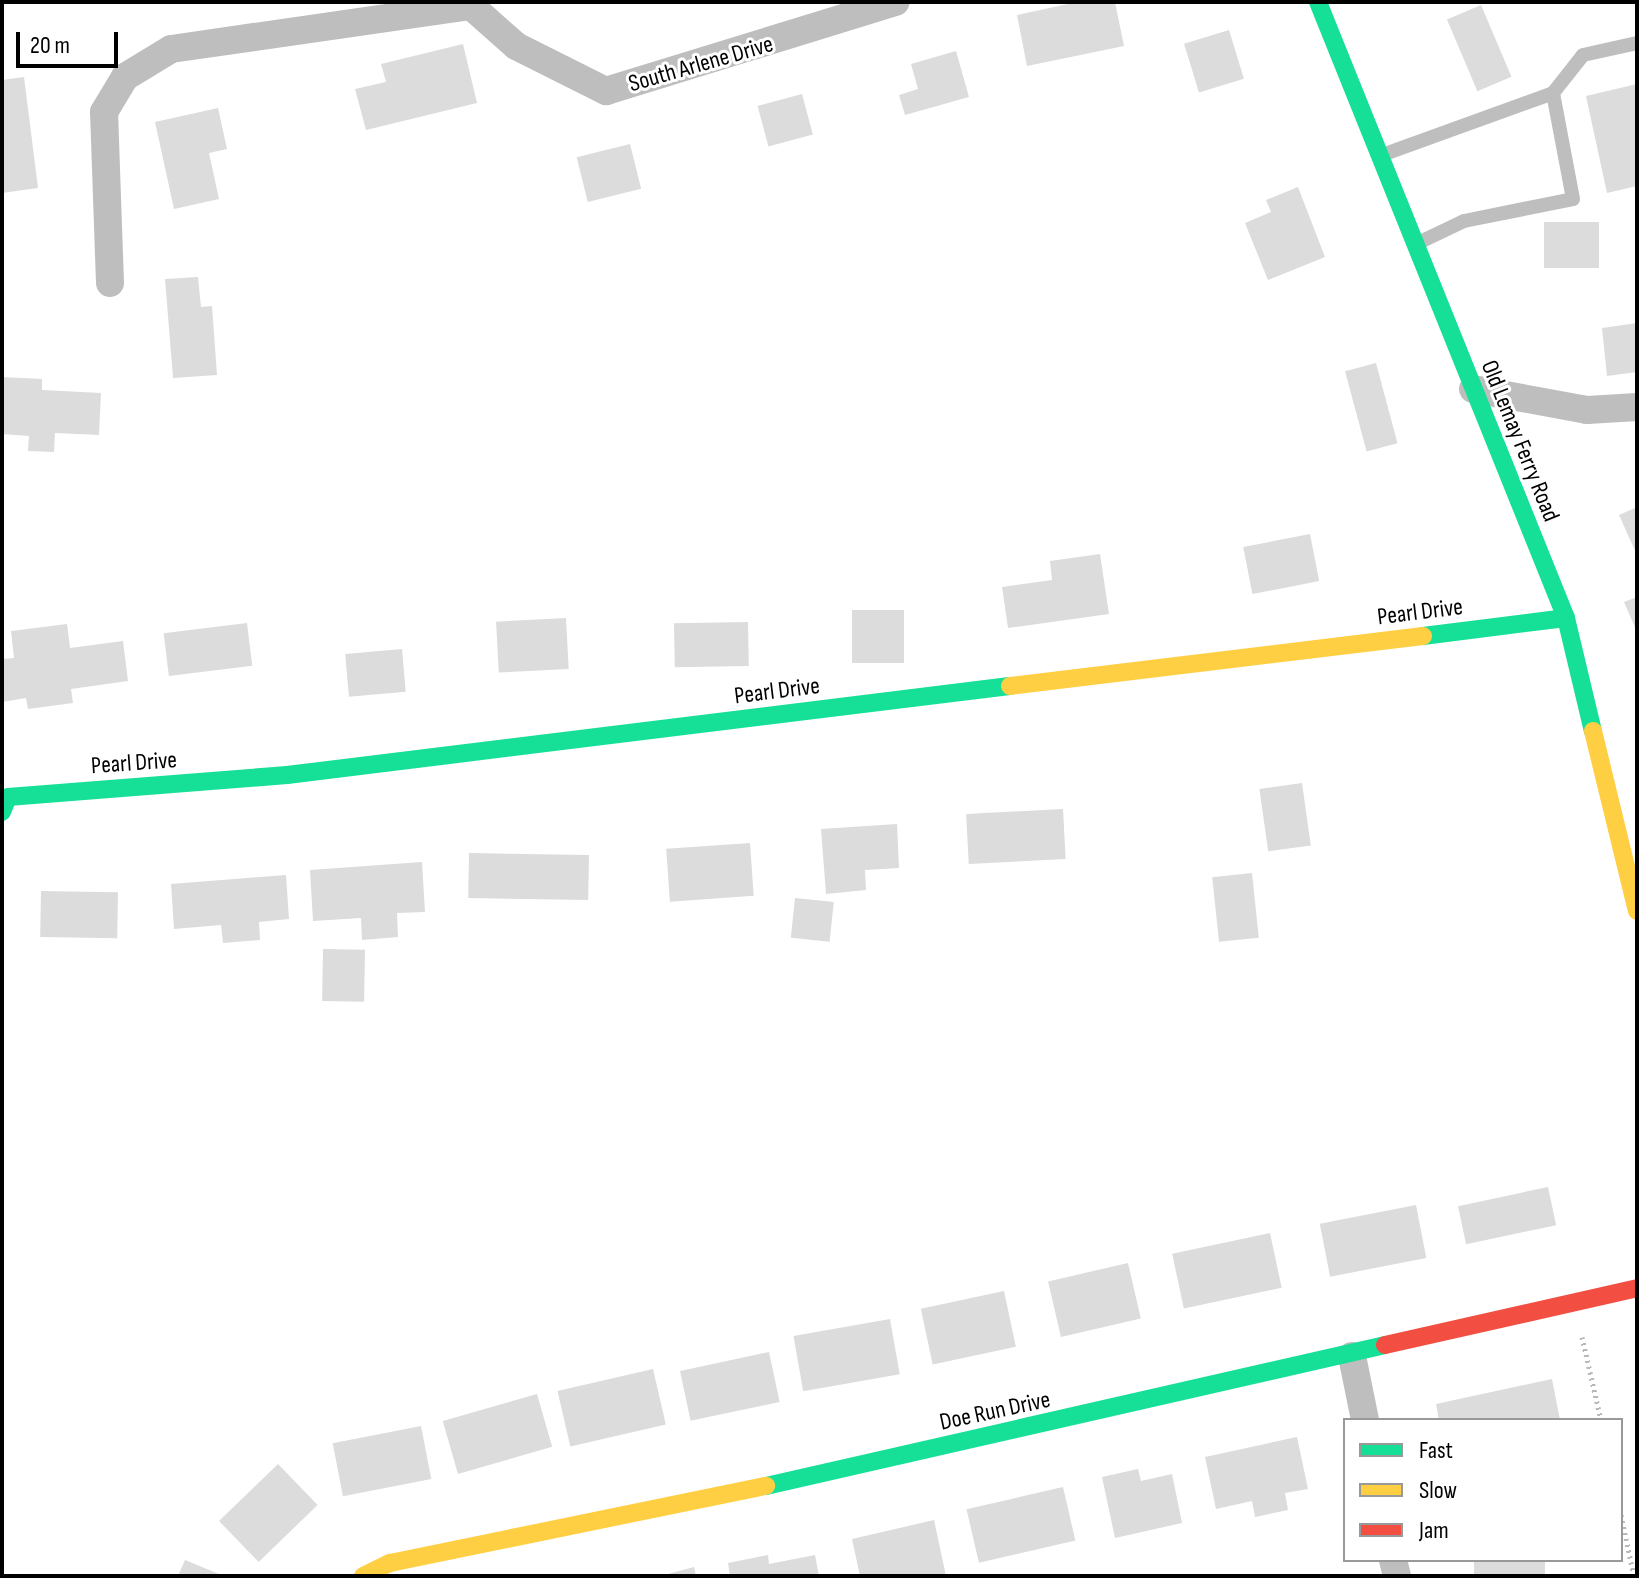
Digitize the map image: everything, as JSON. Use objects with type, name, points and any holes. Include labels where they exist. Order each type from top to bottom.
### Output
[{"type":"street","name":"South Arlene Drive","points":[[110,283],[104,112],[125,77],[171,49],[471,6],[516,46],[606,91],[896,2]]},
{"type":"street","name":"Old Lemay Ferry Road","points":[[1318,2],[1566,618],[1637,911]]},
{"type":"street","points":[[1473,389],[1573,409],[1637,407]]},
{"type":"street","name":"Pearl Drive","points":[[2,812],[8,797],[287,775],[1566,618]]},
{"type":"street","name":"Doe Run Drive","points":[[363,1576],[390,1563],[1352,1356],[1637,1288]]},
{"type":"street","points":[[1352,1356],[1365,1418]]},
{"type":"lane","points":[[1378,156],[1553,93],[1583,55],[1637,43]]},
{"type":"lane","points":[[1414,245],[1464,221],[1573,199],[1553,93]]},
{"type":"path","points":[[1582,1337],[1601,1418]]},
{"type":"path","points":[[1623,1524],[1634,1576]]},
{"type":"building","points":[[1077,2],[1115,2],[1124,46],[1027,66],[1017,15]]},
{"type":"building","points":[[1481,5],[1511,77],[1477,91],[1447,19]]},
{"type":"building","points":[[1229,30],[1244,79],[1199,93],[1184,44]]},
{"type":"building","points":[[463,44],[477,103],[366,130],[355,89],[386,82],[381,64]]},
{"type":"building","points":[[956,51],[969,97],[905,115],[899,95],[918,89],[911,64]]},
{"type":"building","points":[[24,77],[38,188],[2,193],[2,80]]},
{"type":"building","points":[[1637,84],[1637,186],[1607,193],[1586,96]]},
{"type":"building","points":[[802,94],[813,135],[768,146],[758,106]]},
{"type":"building","points":[[218,108],[227,149],[209,153],[219,199],[174,209],[155,122]]},
{"type":"building","points":[[630,144],[641,189],[588,202],[577,157]]},
{"type":"building","points":[[1298,187],[1325,257],[1268,280],[1245,223],[1271,212],[1266,200]]},
{"type":"building","points":[[1544,222],[1599,222],[1599,268],[1544,268]]},
{"type":"building","points":[[198,277],[201,307],[212,306],[217,375],[173,378],[165,279]]},
{"type":"building","points":[[1637,323],[1637,372],[1607,376],[1602,328]]},
{"type":"building","points":[[1376,363],[1397,443],[1367,451],[1345,371]]},
{"type":"building","points":[[2,377],[42,379],[42,390],[101,393],[99,435],[55,433],[54,452],[28,451],[29,436],[2,434]]},
{"type":"building","points":[[1637,507],[1637,555],[1619,515]]},
{"type":"building","points":[[1310,534],[1319,581],[1252,594],[1243,547]]},
{"type":"building","points":[[1100,554],[1109,614],[1008,628],[1002,587],[1052,580],[1050,561]]},
{"type":"building","points":[[1637,597],[1637,632],[1624,602]]},
{"type":"building","points":[[852,610],[904,610],[904,663],[852,663]]},
{"type":"building","points":[[566,618],[569,669],[499,673],[496,622]]},
{"type":"building","points":[[748,622],[749,666],[675,667],[674,623]]},
{"type":"building","points":[[247,623],[252,666],[169,676],[164,633]]},
{"type":"building","points":[[67,624],[70,648],[123,641],[128,681],[71,689],[73,703],[28,709],[26,698],[2,702],[2,659],[14,658],[11,631]]},
{"type":"building","points":[[402,649],[406,692],[349,697],[345,654]]},
{"type":"building","points":[[1302,783],[1311,845],[1268,851],[1259,789]]},
{"type":"building","points":[[1063,809],[1066,859],[969,864],[966,814]]},
{"type":"building","points":[[897,824],[899,868],[865,870],[866,890],[826,894],[821,829]]},
{"type":"building","points":[[750,843],[754,896],[670,902],[666,849]]},
{"type":"building","points":[[469,853],[589,855],[588,900],[468,898]]},
{"type":"building","points":[[422,862],[425,912],[397,913],[398,937],[362,940],[361,918],[313,921],[310,870]]},
{"type":"building","points":[[1252,873],[1259,938],[1219,942],[1212,877]]},
{"type":"building","points":[[286,875],[289,919],[259,922],[260,940],[223,943],[221,925],[174,929],[171,884]]},
{"type":"building","points":[[41,891],[118,892],[117,938],[40,937]]},
{"type":"building","points":[[795,898],[834,902],[830,942],[791,938]]},
{"type":"building","points":[[323,949],[365,950],[364,1002],[322,1001]]},
{"type":"building","points":[[1548,1187],[1556,1225],[1466,1244],[1458,1206]]},
{"type":"building","points":[[1416,1205],[1426,1258],[1330,1277],[1320,1224]]},
{"type":"building","points":[[1270,1233],[1282,1288],[1184,1309],[1172,1254]]},
{"type":"building","points":[[1128,1263],[1141,1319],[1061,1337],[1048,1281]]},
{"type":"building","points":[[1004,1291],[1016,1347],[933,1364],[921,1309]]},
{"type":"building","points":[[890,1319],[900,1374],[803,1391],[793,1336]]},
{"type":"building","points":[[769,1352],[780,1402],[691,1421],[680,1371]]},
{"type":"building","points":[[653,1369],[666,1425],[570,1447],[558,1391]]},
{"type":"building","points":[[1552,1379],[1560,1418],[1439,1418],[1436,1404]]},
{"type":"building","points":[[537,1394],[552,1447],[458,1474],[443,1421]]},
{"type":"building","points":[[421,1426],[431,1479],[343,1496],[333,1443]]},
{"type":"building","points":[[1297,1437],[1308,1489],[1285,1493],[1288,1510],[1255,1517],[1252,1501],[1216,1509],[1205,1457]]},
{"type":"building","points":[[278,1464],[318,1505],[259,1562],[219,1521]]},
{"type":"building","points":[[1138,1469],[1141,1481],[1172,1474],[1182,1523],[1115,1538],[1102,1477]]},
{"type":"building","points":[[1063,1487],[1075,1541],[979,1563],[967,1509]]},
{"type":"building","points":[[934,1520],[946,1576],[860,1576],[852,1539]]},
{"type":"building","points":[[768,1555],[769,1564],[815,1555],[819,1576],[730,1576],[728,1563]]},
{"type":"building","points":[[185,1560],[224,1576],[178,1576]]},
{"type":"building","points":[[1474,1562],[1545,1562],[1545,1576],[1474,1576]]},
{"type":"building","points":[[694,1567],[696,1576],[664,1576],[664,1575]]},
{"type":"traffic: fast","points":[[1318,2],[1566,618],[1593,731]]},
{"type":"traffic: fast","points":[[1423,636],[1566,618]]},
{"type":"traffic: fast","points":[[2,812],[8,797],[287,775],[1010,686]]},
{"type":"traffic: fast","points":[[766,1486],[1385,1345]]},
{"type":"traffic: slow","points":[[1010,686],[1423,636]]},
{"type":"traffic: slow","points":[[1593,731],[1637,911]]},
{"type":"traffic: slow","points":[[363,1576],[390,1563],[766,1486]]},
{"type":"traffic: jam","points":[[1385,1345],[1637,1288]]}]
